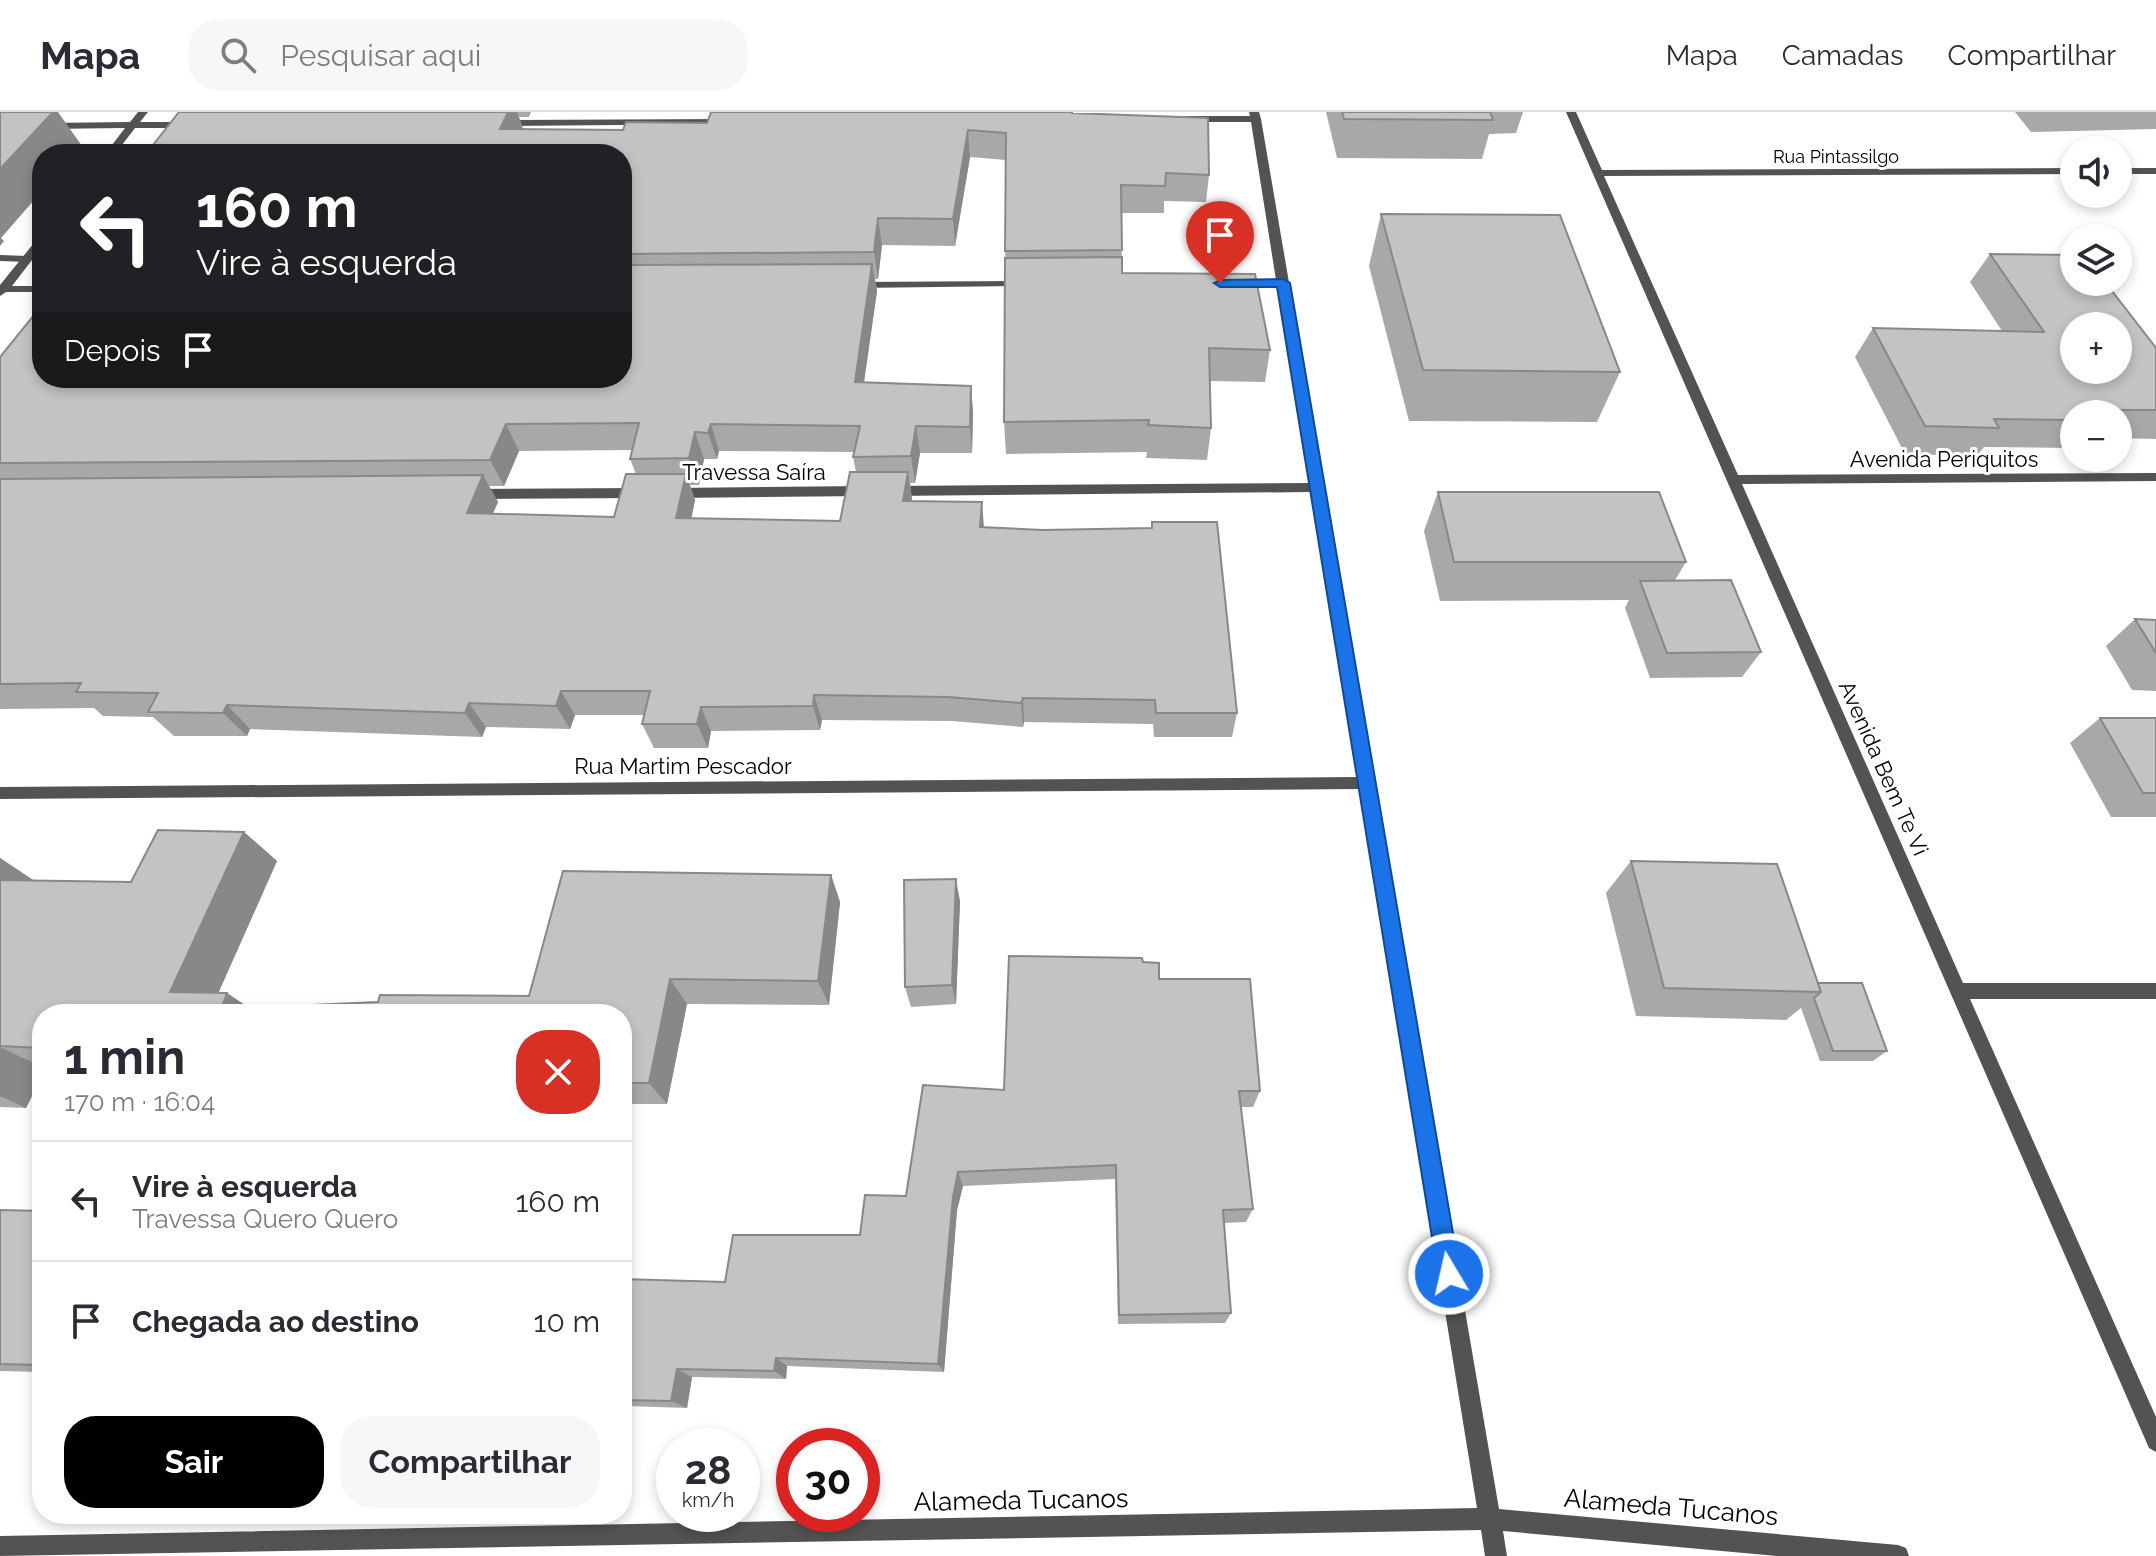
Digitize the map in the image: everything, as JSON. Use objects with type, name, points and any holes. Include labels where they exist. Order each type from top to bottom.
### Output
[{"type":"street","points":[[118,144],[143,112]]},
{"type":"street","name":"Avenida Bem Te Vi","points":[[1571,112],[2156,1441]]},
{"type":"street","points":[[1177,120],[1255,116],[1496,1556]]},
{"type":"street","points":[[497,123],[734,122]]},
{"type":"street","points":[[30,126],[196,125]]},
{"type":"street","name":"Rua Pintassilgo","points":[[1598,173],[2060,171]]},
{"type":"street","points":[[2132,171],[2156,171]]},
{"type":"street","points":[[1,291],[32,253]]},
{"type":"street","points":[[0,258],[27,259]]},
{"type":"street","points":[[1220,283],[1283,283]]},
{"type":"street","points":[[842,285],[1031,284]]},
{"type":"street","points":[[1,291],[32,289]]},
{"type":"street","name":"Avenida Periquitos","points":[[1733,480],[2156,477]]},
{"type":"street","name":"Travessa Saíra","points":[[667,493],[1317,487]]},
{"type":"street","name":"Travessa Saíra","points":[[460,494],[651,493]]},
{"type":"street","name":"Rua Martim Pescador","points":[[0,793],[1367,783]]},
{"type":"street","points":[[1958,991],[2156,991]]},
{"type":"street","name":"Alameda Tucanos","points":[[0,1547],[1490,1519],[1898,1556]]},
{"type":"building","points":[[0,112],[53,112],[0,169]]},
{"type":"building","points":[[179,112],[508,112],[500,129],[623,130],[626,122],[707,123],[711,112],[1072,112],[1208,118],[1209,175],[1166,173],[1165,186],[1121,185],[1122,250],[1005,251],[1006,133],[968,130],[953,219],[878,218],[874,252],[632,254],[632,144],[154,144]]},
{"type":"building","points":[[1342,112],[1490,112],[1493,120],[1344,119]]},
{"type":"building","points":[[1381,214],[1560,215],[1620,372],[1423,370]]},
{"type":"building","points":[[1990,254],[2060,255],[2060,296],[2116,296],[2128,312],[2060,312],[2060,384],[2132,384],[2132,317],[2156,348],[2156,410],[2132,410],[2132,400],[2060,400],[2060,420],[1994,419],[1999,428],[1925,426],[1873,328],[2044,332]]},
{"type":"building","points":[[1122,257],[1122,273],[1255,274],[1270,350],[1209,348],[1211,428],[1148,425],[1149,420],[1004,422],[1005,258]]},
{"type":"building","points":[[872,264],[855,382],[971,386],[970,427],[916,426],[911,456],[853,457],[860,426],[711,424],[708,433],[695,432],[689,458],[630,459],[639,423],[506,424],[490,460],[0,463],[0,357],[32,317],[32,388],[632,388],[632,265]]},
{"type":"building","points":[[850,472],[908,472],[903,501],[982,502],[980,527],[1043,530],[1152,528],[1152,522],[1217,522],[1237,713],[1156,713],[1155,700],[1023,698],[1021,703],[948,697],[814,695],[813,706],[701,707],[697,724],[642,724],[650,691],[561,691],[556,706],[469,703],[465,713],[227,705],[223,713],[148,712],[158,693],[76,692],[81,683],[0,684],[0,479],[483,475],[467,513],[614,517],[626,474],[686,474],[676,518],[840,521]]},
{"type":"building","points":[[1438,492],[1659,492],[1686,562],[1454,562]]},
{"type":"building","points":[[1731,580],[1761,652],[1667,653],[1640,581]]},
{"type":"building","points":[[2135,619],[2156,620],[2156,653]]},
{"type":"building","points":[[2100,718],[2156,718],[2156,793],[2143,793]]},
{"type":"building","points":[[158,830],[244,832],[170,992],[227,993],[223,1004],[32,1004],[32,1048],[0,1046],[0,880],[131,882]]},
{"type":"building","points":[[1631,861],[1777,864],[1821,992],[1664,988]]},
{"type":"building","points":[[563,871],[831,875],[818,981],[670,979],[649,1083],[632,1083],[632,1004],[333,1004],[378,1002],[380,995],[529,996]]},
{"type":"building","points":[[956,879],[952,985],[905,987],[904,880]]},
{"type":"building","points":[[1009,956],[1142,958],[1143,962],[1159,963],[1159,979],[1250,979],[1260,1091],[1239,1091],[1253,1209],[1223,1210],[1231,1313],[1119,1315],[1116,1165],[958,1172],[938,1364],[776,1358],[774,1371],[677,1369],[671,1401],[632,1400],[632,1279],[725,1282],[733,1235],[860,1235],[865,1195],[906,1196],[923,1085],[1004,1090]]},
{"type":"building","points":[[1818,983],[1862,983],[1887,1051],[1833,1051],[1814,998],[1821,992]]},
{"type":"building","points":[[0,1210],[32,1211],[32,1365],[0,1364]]},
{"type":"route","points":[[1220,283],[1283,283],[1449,1274]]}]
